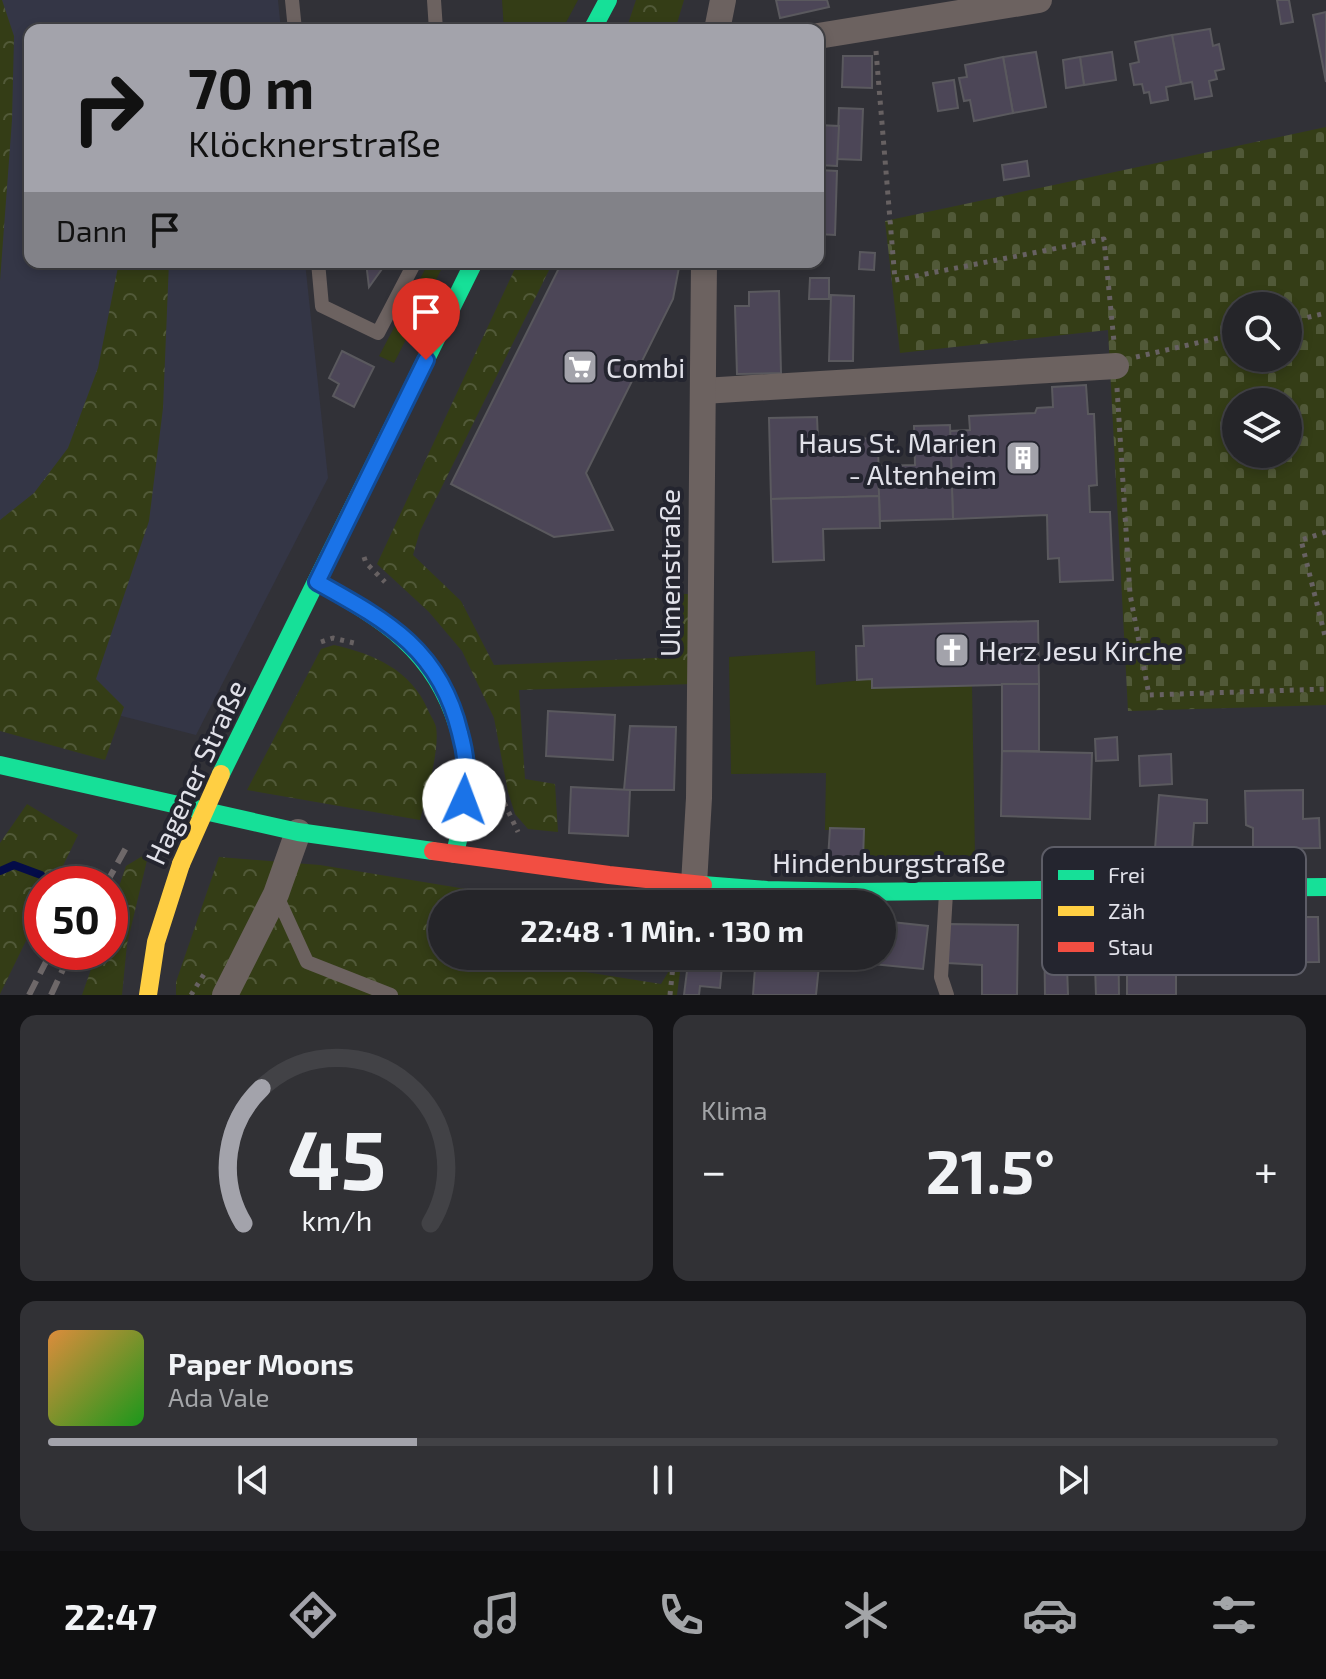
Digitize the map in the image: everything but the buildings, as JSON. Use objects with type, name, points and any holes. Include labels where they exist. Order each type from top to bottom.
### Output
[{"type":"street","points":[[595,24],[608,0]]},
{"type":"street","points":[[718,24],[723,0]]},
{"type":"street","points":[[824,35],[1039,0]]},
{"type":"street","name":"Hagener Straße","points":[[148,995],[156,942],[181,864],[221,774],[471,268]]},
{"type":"street","name":"Ulmenstraße","points":[[694,884],[699,798],[704,268]]},
{"type":"street","points":[[703,391],[1116,366]]},
{"type":"street","points":[[317,582],[389,625],[423,654],[443,685],[456,715],[465,752],[468,783],[455,854]]},
{"type":"street","name":"Hindenburgstraße","points":[[0,765],[298,832],[609,875],[767,890],[1042,890]]},
{"type":"street","points":[[225,995],[276,894],[298,832]]},
{"type":"street","name":"Hindenburgstraße","points":[[1306,887],[1326,887]]},
{"type":"lane","points":[[292,0],[294,24]]},
{"type":"lane","points":[[434,0],[436,24]]},
{"type":"lane","points":[[319,268],[322,306],[378,333],[412,268]]},
{"type":"lane","points":[[946,891],[941,977],[947,995]]},
{"type":"lane","points":[[276,894],[307,962],[391,995]]},
{"type":"path","points":[[1302,319],[1326,313]]},
{"type":"path","points":[[1116,366],[1135,357],[1222,337]]},
{"type":"path","points":[[1326,532],[1301,540],[1326,640]]},
{"type":"path","points":[[363,552],[366,563],[375,574],[395,591]]},
{"type":"path","points":[[313,651],[317,643],[333,638],[356,643]]},
{"type":"path","points":[[498,782],[510,819],[523,839]]},
{"type":"path","points":[[670,995],[673,970]]},
{"type":"shaded area","points":[[0,0],[278,0],[280,24],[24,24],[24,268],[306,268],[328,478],[196,735],[0,685]]},
{"type":"green space","points":[[0,0],[14,36],[12,120],[0,281]]},
{"type":"green space","points":[[502,0],[578,0],[565,24],[504,24]]},
{"type":"green space","points":[[636,0],[684,0],[677,24],[628,24]]},
{"type":"green space","points":[[1326,127],[1326,705],[1128,711],[1108,330],[900,353],[885,221]]},
{"type":"green space","points":[[118,268],[169,268],[163,408],[149,521],[96,679],[124,707],[105,760],[0,731],[0,520],[34,493],[68,448],[98,368]]},
{"type":"green space","points":[[426,268],[442,268],[394,363],[379,356]]},
{"type":"green space","points":[[515,268],[550,268],[420,531],[413,555],[461,601],[494,665],[676,657],[673,594],[690,594],[692,684],[519,690],[525,779],[555,784],[558,832],[528,829],[515,814],[494,718],[462,651],[429,612],[377,564]]},
{"type":"green space","points":[[334,645],[377,659],[401,674],[421,696],[434,721],[436,748],[420,820],[247,790],[321,649]]},
{"type":"green space","points":[[815,651],[816,685],[872,679],[872,688],[972,685],[975,857],[863,860],[864,829],[825,830],[826,773],[731,774],[729,657]]},
{"type":"green space","points":[[27,804],[78,835],[63,866],[24,866],[24,945],[0,994],[0,843]]},
{"type":"green space","points":[[149,852],[128,940],[128,866]]},
{"type":"green space","points":[[219,857],[320,865],[466,889],[428,890],[428,970],[573,970],[661,984],[670,970],[680,970],[677,995],[176,995],[176,982]]},
{"type":"green space","points":[[91,970],[124,970],[122,995],[82,995]]},
{"type":"waterway","points":[[0,871],[14,865],[24,869]]},
{"type":"railway","points":[[116,866],[127,846]]},
{"type":"railway","points":[[29,995],[42,970]]},
{"type":"railway","points":[[51,995],[63,970]]},
{"type":"traffic: fast","points":[[595,24],[608,0]]},
{"type":"traffic: fast","points":[[221,774],[471,268]]},
{"type":"traffic: fast","points":[[317,582],[364,610],[404,640],[421,657],[448,700],[462,740],[468,774],[455,854]]},
{"type":"traffic: fast","points":[[0,765],[298,832],[433,851]]},
{"type":"traffic: fast","points":[[703,885],[852,892],[1042,890]]},
{"type":"traffic: fast","points":[[1306,887],[1326,887]]},
{"type":"traffic: slow","points":[[181,864],[221,774]]},
{"type":"traffic: slow","points":[[148,995],[156,942],[181,864]]},
{"type":"traffic: jam","points":[[433,851],[703,885]]},
{"type":"place","name":"Combi","points":[[580,367]]},
{"type":"place","name":"Haus St. Marien - Altenheim","points":[[1023,458]]},
{"type":"place","name":"Herz Jesu Kirche","points":[[952,650]]},
{"type":"route","points":[[426,360],[317,582],[389,625],[423,654],[443,685],[456,715],[465,752],[468,783],[464,800]]}]
